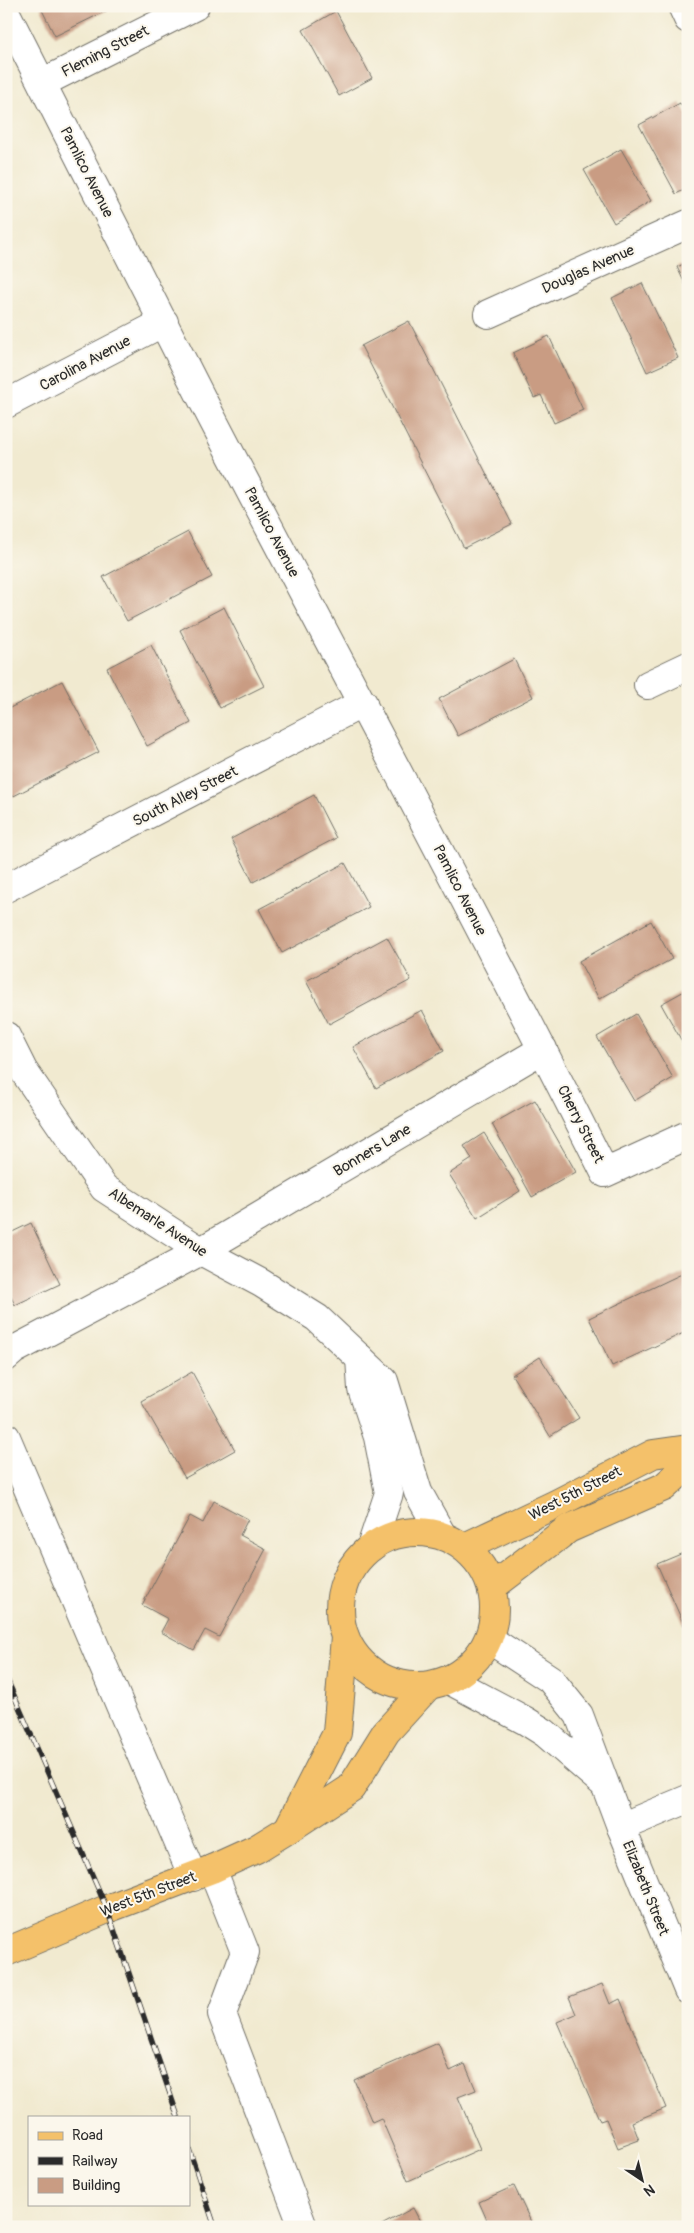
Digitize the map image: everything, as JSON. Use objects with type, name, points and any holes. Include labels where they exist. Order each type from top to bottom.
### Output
[{"type":"main road","name":"West 5th Street","points":[[453,1541],[556,1504],[653,1454],[688,1449]]},
{"type":"main road","name":"West 5th Street","points":[[492,1587],[568,1529],[664,1487],[688,1465]]},
{"type":"main road","points":[[287,1830],[337,1734],[345,1636],[340,1612],[343,1587],[354,1565],[371,1547],[393,1535],[418,1531],[453,1541],[482,1565],[492,1587],[495,1614],[489,1640],[474,1662],[439,1683],[402,1685],[378,1676],[357,1658],[345,1636]]},
{"type":"main road","name":"West 5th Street","points":[[6,1952],[256,1849],[287,1830],[351,1788],[386,1732],[439,1683]]},
{"type":"street","name":"Fleming Street","points":[[42,83],[194,6]]},
{"type":"street","points":[[682,6],[688,19]]},
{"type":"street","name":"Pamlico Avenue","points":[[6,13],[164,322],[543,1048]]},
{"type":"street","name":"Douglas Avenue","points":[[488,314],[688,224]]},
{"type":"street","name":"Carolina Avenue","points":[[6,404],[164,322]]},
{"type":"street","points":[[648,685],[688,666]]},
{"type":"street","name":"South Alley Street","points":[[6,888],[363,703]]},
{"type":"street","name":"Albemarle Avenue","points":[[6,1036],[23,1070],[104,1188],[201,1251],[261,1283],[316,1318],[384,1381],[418,1492],[453,1541]]},
{"type":"street","name":"Cherry Street","points":[[543,1048],[605,1173],[688,1135]]},
{"type":"street","name":"Bonners Lane","points":[[6,1357],[14,1350],[201,1251],[543,1048]]},
{"type":"street","points":[[360,1358],[362,1389],[378,1437],[389,1493],[371,1547]]},
{"type":"street","points":[[6,1437],[202,1872],[245,1952],[222,2014],[303,2227]]},
{"type":"street","name":"Elizabeth Street","points":[[489,1640],[550,1679],[579,1715],[621,1827],[688,1990]]},
{"type":"street","name":"Elizabeth Street","points":[[439,1683],[526,1721],[544,1733],[605,1785]]},
{"type":"street","points":[[621,1827],[688,1799]]},
{"type":"building","points":[[40,6],[116,6],[55,36]]},
{"type":"building","points":[[336,11],[372,78],[339,96],[303,30]]},
{"type":"building","points":[[680,103],[688,116],[688,188],[676,194],[639,125]]},
{"type":"building","points":[[621,149],[651,201],[614,223],[584,170]]},
{"type":"building","points":[[688,262],[688,290],[677,267]]},
{"type":"building","points":[[642,283],[678,358],[647,372],[612,298]]},
{"type":"building","points":[[409,321],[512,524],[464,548],[361,346]]},
{"type":"building","points":[[549,336],[583,410],[554,423],[541,395],[534,398],[513,353]]},
{"type":"building","points":[[188,532],[212,577],[127,621],[103,577]]},
{"type":"building","points":[[224,607],[264,686],[220,708],[180,630]]},
{"type":"building","points":[[151,645],[191,723],[147,746],[107,668]]},
{"type":"building","points":[[514,659],[533,697],[458,736],[439,699]]},
{"type":"building","points":[[62,681],[99,752],[6,800],[6,710]]},
{"type":"building","points":[[314,795],[336,838],[253,882],[231,839]]},
{"type":"building","points":[[345,863],[369,907],[282,953],[259,909]]},
{"type":"building","points":[[651,921],[672,959],[599,999],[579,961]]},
{"type":"building","points":[[387,937],[411,980],[329,1024],[306,981]]},
{"type":"building","points":[[688,989],[688,1052],[661,1004]]},
{"type":"building","points":[[422,1010],[444,1051],[376,1088],[353,1047]]},
{"type":"building","points":[[636,1014],[673,1078],[634,1101],[597,1037]]},
{"type":"building","points":[[535,1100],[576,1172],[532,1197],[492,1124]]},
{"type":"building","points":[[484,1133],[520,1191],[477,1218],[449,1174],[472,1159],[464,1146]]},
{"type":"building","points":[[31,1223],[60,1284],[15,1305],[6,1287],[6,1235]]},
{"type":"building","points":[[688,1271],[688,1331],[612,1366],[589,1318]]},
{"type":"building","points":[[540,1357],[579,1418],[550,1436],[512,1375]]},
{"type":"building","points":[[192,1372],[235,1450],[185,1478],[141,1401]]},
{"type":"building","points":[[214,1501],[248,1519],[240,1535],[266,1549],[219,1637],[205,1630],[194,1650],[161,1632],[168,1619],[142,1605],[190,1516],[203,1523]]},
{"type":"building","points":[[688,1551],[688,1634],[657,1564]]},
{"type":"building","points":[[602,1984],[610,2004],[620,1999],[666,2108],[632,2122],[639,2140],[618,2148],[606,2119],[600,2121],[557,2022],[576,2014],[569,1997]]},
{"type":"building","points":[[438,2043],[450,2071],[465,2064],[476,2090],[458,2097],[480,2149],[408,2181],[381,2118],[372,2122],[354,2080]]},
{"type":"building","points":[[514,2186],[532,2224],[526,2227],[490,2227],[479,2202]]},
{"type":"building","points":[[413,2208],[423,2227],[378,2227]]},
{"type":"railway","points":[[6,1677],[107,1909],[178,2116]]},
{"type":"railway","points":[[190,2152],[215,2227]]}]
